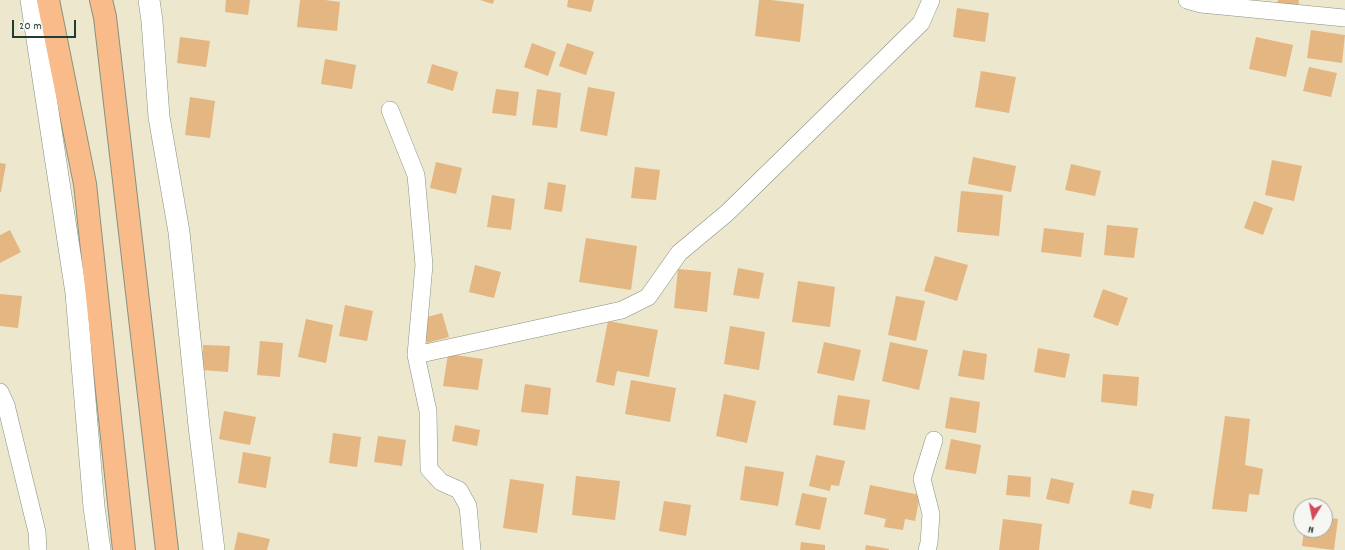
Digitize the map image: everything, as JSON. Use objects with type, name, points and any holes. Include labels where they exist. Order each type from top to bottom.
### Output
[{"type":"highway","points":[[48,0],[85,184],[124,550]]},
{"type":"highway","points":[[101,0],[105,17],[167,550]]},
{"type":"street","points":[[31,0],[76,293],[94,507],[100,550]]},
{"type":"street","points":[[149,0],[152,21],[158,117],[179,232],[199,426],[214,550]]},
{"type":"street","points":[[416,355],[622,310],[648,297],[679,253],[727,213],[921,23],[931,0]]},
{"type":"street","points":[[1187,0],[1201,4],[1345,18]]},
{"type":"street","points":[[390,110],[416,175],[424,265],[416,355],[428,411],[429,469],[441,482],[459,490],[468,506],[472,550]]},
{"type":"street","points":[[0,392],[6,405],[37,532],[38,550]]},
{"type":"street","points":[[927,550],[932,514],[922,479],[934,440]]},
{"type":"building","points":[[226,0],[250,0],[248,15],[225,12]]},
{"type":"building","points":[[300,0],[325,0],[340,2],[337,31],[297,27]]},
{"type":"building","points":[[480,0],[494,0],[493,4]]},
{"type":"building","points":[[568,0],[594,0],[591,12],[567,7]]},
{"type":"building","points":[[759,0],[804,4],[800,42],[755,36]]},
{"type":"building","points":[[1278,0],[1299,0],[1298,7],[1277,5]]},
{"type":"building","points":[[957,8],[989,13],[985,42],[953,37]]},
{"type":"building","points":[[1311,30],[1345,35],[1342,63],[1307,58]]},
{"type":"building","points":[[180,37],[210,41],[206,67],[177,63]]},
{"type":"building","points":[[1256,37],[1293,45],[1286,77],[1249,69]]},
{"type":"building","points":[[532,43],[556,52],[548,76],[524,67]]},
{"type":"building","points":[[567,43],[594,52],[586,75],[559,66]]},
{"type":"building","points":[[325,59],[356,65],[352,89],[321,84]]},
{"type":"building","points":[[432,64],[458,72],[453,91],[427,83]]},
{"type":"building","points":[[1309,67],[1337,73],[1331,97],[1303,91]]},
{"type":"building","points":[[981,71],[1016,77],[1009,113],[975,107]]},
{"type":"building","points":[[588,87],[615,92],[607,136],[580,131]]},
{"type":"building","points":[[496,89],[519,92],[516,116],[492,113]]},
{"type":"building","points":[[537,89],[561,93],[557,128],[532,125]]},
{"type":"building","points":[[190,97],[215,101],[210,138],[185,135]]},
{"type":"building","points":[[973,157],[1016,166],[1011,192],[968,184]]},
{"type":"building","points":[[1272,160],[1302,166],[1294,201],[1265,195]]},
{"type":"building","points":[[436,162],[462,168],[456,194],[430,188]]},
{"type":"building","points":[[0,163],[6,164],[1,192],[0,192]]},
{"type":"building","points":[[1071,164],[1101,171],[1095,196],[1065,190]]},
{"type":"building","points":[[635,167],[660,170],[656,200],[631,198]]},
{"type":"building","points":[[548,182],[566,185],[562,212],[544,209]]},
{"type":"building","points":[[961,191],[1003,195],[999,236],[957,232]]},
{"type":"building","points":[[492,195],[515,199],[511,230],[487,227]]},
{"type":"building","points":[[1254,201],[1273,208],[1263,235],[1244,228]]},
{"type":"building","points":[[1107,225],[1138,228],[1134,258],[1104,255]]},
{"type":"building","points":[[1044,228],[1084,233],[1081,257],[1041,252]]},
{"type":"building","points":[[10,230],[21,252],[0,263],[0,235]]},
{"type":"building","points":[[586,238],[637,246],[631,290],[579,282]]},
{"type":"building","points":[[935,256],[968,265],[957,301],[924,291]]},
{"type":"building","points":[[475,265],[501,272],[494,298],[469,292]]},
{"type":"building","points":[[738,268],[764,273],[759,299],[733,295]]},
{"type":"building","points":[[678,269],[711,272],[707,312],[674,308]]},
{"type":"building","points":[[798,281],[835,287],[830,327],[792,322]]},
{"type":"building","points":[[1103,289],[1128,298],[1118,326],[1093,317]]},
{"type":"building","points":[[0,294],[22,296],[18,328],[0,326]]},
{"type":"building","points":[[896,296],[925,301],[916,341],[888,335]]},
{"type":"building","points":[[345,305],[373,311],[367,341],[339,336]]},
{"type":"building","points":[[442,313],[449,337],[427,343],[420,319]]},
{"type":"building","points":[[306,319],[333,325],[326,363],[298,357]]},
{"type":"building","points":[[608,321],[658,330],[649,377],[617,371],[614,386],[596,382]]},
{"type":"building","points":[[730,326],[765,332],[759,370],[724,364]]},
{"type":"building","points":[[260,341],[283,343],[280,377],[257,375]]},
{"type":"building","points":[[824,342],[861,350],[854,381],[817,373]]},
{"type":"building","points":[[890,342],[928,350],[919,390],[882,381]]},
{"type":"building","points":[[203,345],[230,346],[228,372],[202,370]]},
{"type":"building","points":[[1038,348],[1070,354],[1065,378],[1034,372]]},
{"type":"building","points":[[963,350],[987,354],[984,380],[958,376]]},
{"type":"building","points":[[448,354],[483,359],[478,390],[443,386]]},
{"type":"building","points":[[1103,374],[1139,377],[1137,406],[1101,402]]},
{"type":"building","points":[[631,380],[676,388],[670,422],[625,414]]},
{"type":"building","points":[[525,384],[551,388],[548,415],[521,412]]},
{"type":"building","points":[[724,394],[756,401],[747,443],[716,436]]},
{"type":"building","points":[[838,395],[870,400],[865,430],[833,425]]},
{"type":"building","points":[[950,397],[980,402],[976,433],[945,428]]},
{"type":"building","points":[[224,411],[256,417],[250,445],[219,439]]},
{"type":"building","points":[[1225,416],[1250,419],[1245,465],[1263,469],[1259,495],[1249,494],[1247,512],[1212,509]]},
{"type":"building","points":[[455,425],[480,430],[477,446],[452,441]]},
{"type":"building","points":[[333,433],[361,437],[357,467],[329,463]]},
{"type":"building","points":[[378,436],[406,440],[402,466],[374,462]]},
{"type":"building","points":[[951,439],[981,445],[976,474],[945,469]]},
{"type":"building","points":[[243,452],[271,457],[266,488],[238,483]]},
{"type":"building","points":[[816,455],[845,461],[839,486],[831,485],[830,491],[809,486]]},
{"type":"building","points":[[745,466],[784,472],[778,506],[740,500]]},
{"type":"building","points":[[1008,475],[1031,477],[1030,497],[1006,495]]},
{"type":"building","points":[[576,476],[620,481],[615,520],[572,515]]},
{"type":"building","points":[[1051,478],[1074,483],[1069,504],[1046,499]]},
{"type":"building","points":[[510,479],[544,484],[537,533],[503,528]]},
{"type":"building","points":[[870,485],[920,495],[915,521],[905,519],[903,530],[884,527],[886,519],[864,514]]},
{"type":"building","points":[[1132,490],[1154,494],[1151,509],[1129,504]]},
{"type":"building","points":[[802,493],[827,498],[820,530],[795,525]]},
{"type":"building","points":[[664,501],[691,505],[686,536],[659,531]]},
{"type":"building","points":[[1333,518],[1338,519],[1334,550],[1302,546],[1303,538],[1333,538]]},
{"type":"building","points":[[1003,519],[1042,524],[1039,550],[999,550]]},
{"type":"building","points":[[238,532],[270,539],[267,550],[234,550]]},
{"type":"building","points":[[801,542],[825,545],[825,550],[800,550]]},
{"type":"building","points":[[866,545],[889,549],[889,550],[865,550]]}]
